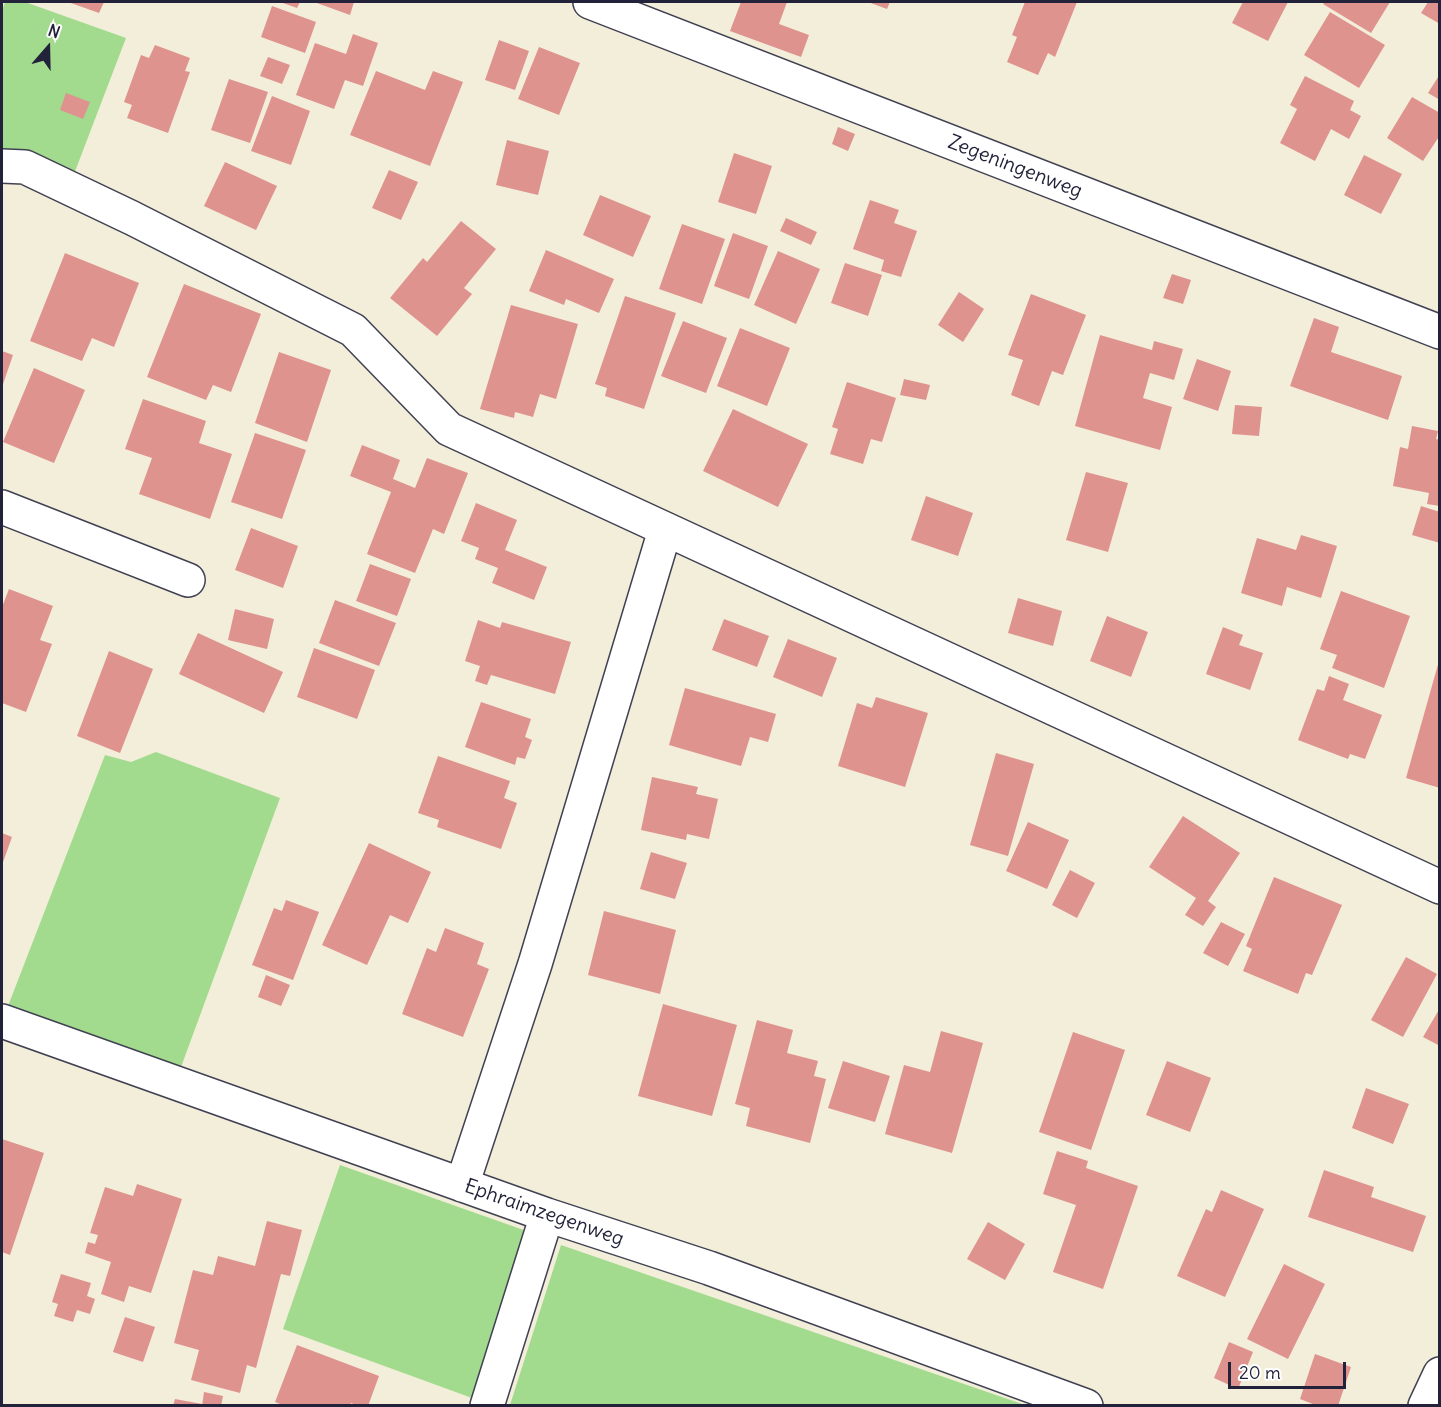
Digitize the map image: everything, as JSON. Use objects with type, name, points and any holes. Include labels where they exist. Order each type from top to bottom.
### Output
[{"type":"street","name":"Zegeningenweg","points":[[590,2],[1440,332]]},
{"type":"street","points":[[2,166],[25,167],[132,218],[353,330],[449,429],[1440,887]]},
{"type":"street","points":[[2,507],[188,580]]},
{"type":"street","points":[[462,1185],[535,964],[665,530]]},
{"type":"street","name":"Ephraimzegenweg","points":[[2,1021],[547,1215],[709,1268],[1086,1406]]},
{"type":"street","points":[[487,1406],[547,1215]]},
{"type":"street","points":[[1425,1406],[1440,1374]]},
{"type":"green space","points":[[5,2],[25,2],[126,38],[74,174],[2,153],[2,11]]},
{"type":"green space","points":[[156,752],[280,798],[181,1067],[8,1006],[105,755],[131,762]]},
{"type":"green space","points":[[340,1165],[532,1233],[472,1398],[283,1329]]},
{"type":"green space","points":[[561,1245],[1025,1405],[510,1405]]},
{"type":"building","points":[[68,2],[104,2],[99,13]]},
{"type":"building","points":[[280,2],[300,2],[297,8]]},
{"type":"building","points":[[314,2],[354,2],[350,15]]},
{"type":"building","points":[[741,2],[787,2],[779,24],[809,35],[801,57],[730,31]]},
{"type":"building","points":[[868,2],[890,2],[887,9]]},
{"type":"building","points":[[1025,2],[1077,2],[1055,57],[1048,53],[1038,75],[1007,62],[1017,37],[1012,35]]},
{"type":"building","points":[[1243,2],[1288,2],[1268,41],[1232,23]]},
{"type":"building","points":[[1325,2],[1390,2],[1371,33],[1323,4]]},
{"type":"building","points":[[1428,2],[1440,2],[1440,24],[1421,13]]},
{"type":"building","points":[[272,6],[316,22],[305,53],[261,37]]},
{"type":"building","points":[[1330,12],[1385,45],[1359,88],[1304,55]]},
{"type":"building","points":[[353,34],[378,43],[363,86],[345,80],[334,109],[296,95],[315,43],[346,54]]},
{"type":"building","points":[[499,40],[529,51],[515,90],[485,80]]},
{"type":"building","points":[[155,45],[190,58],[185,71],[190,72],[168,133],[127,118],[132,105],[124,102],[141,55],[149,58]]},
{"type":"building","points":[[539,47],[580,63],[559,115],[518,99]]},
{"type":"building","points":[[268,57],[290,65],[282,84],[260,76]]},
{"type":"building","points":[[376,71],[425,90],[433,71],[463,82],[430,166],[350,135]]},
{"type":"building","points":[[1440,74],[1440,100],[1428,93]]},
{"type":"building","points":[[1305,76],[1354,101],[1350,110],[1361,116],[1349,139],[1331,129],[1315,161],[1280,143],[1297,109],[1290,105]]},
{"type":"building","points":[[229,79],[268,92],[250,143],[211,130]]},
{"type":"building","points":[[66,93],[90,102],[83,119],[60,110]]},
{"type":"building","points":[[272,96],[310,111],[291,165],[251,151]]},
{"type":"building","points":[[1412,97],[1440,113],[1440,135],[1423,161],[1387,138]]},
{"type":"building","points":[[838,127],[855,134],[848,151],[832,144]]},
{"type":"building","points":[[507,140],[549,151],[538,195],[496,185]]},
{"type":"building","points":[[734,153],[772,166],[756,214],[718,202]]},
{"type":"building","points":[[1364,155],[1402,174],[1381,214],[1344,195]]},
{"type":"building","points":[[225,162],[277,186],[256,230],[204,206]]},
{"type":"building","points":[[389,170],[418,182],[401,220],[372,208]]},
{"type":"building","points":[[600,195],[651,216],[633,257],[583,235]]},
{"type":"building","points":[[870,200],[899,210],[894,223],[917,231],[901,277],[881,271],[884,260],[853,249]]},
{"type":"building","points":[[786,218],[817,232],[811,245],[780,231]]},
{"type":"building","points":[[461,221],[496,249],[464,288],[472,294],[437,336],[390,298],[423,258],[427,262]]},
{"type":"building","points":[[682,224],[725,239],[702,304],[659,289]]},
{"type":"building","points":[[733,233],[768,246],[749,299],[714,286]]},
{"type":"building","points":[[546,250],[614,279],[599,313],[566,299],[564,305],[529,291]]},
{"type":"building","points":[[778,251],[820,269],[796,324],[754,305]]},
{"type":"building","points":[[65,253],[139,283],[114,347],[92,338],[82,361],[30,341]]},
{"type":"building","points":[[845,263],[882,275],[868,316],[831,303]]},
{"type":"building","points":[[1172,274],[1191,280],[1183,304],[1163,298]]},
{"type":"building","points":[[184,284],[261,314],[231,392],[213,385],[206,400],[147,377]]},
{"type":"building","points":[[959,292],[984,309],[963,342],[938,325]]},
{"type":"building","points":[[1031,294],[1086,315],[1063,375],[1052,371],[1039,406],[1011,395],[1023,360],[1008,355]]},
{"type":"building","points":[[625,296],[676,313],[644,409],[605,396],[607,388],[595,384]]},
{"type":"building","points":[[511,305],[578,324],[556,399],[540,394],[533,417],[515,412],[514,418],[480,409]]},
{"type":"building","points":[[1314,318],[1339,327],[1331,352],[1402,376],[1388,420],[1290,386]]},
{"type":"building","points":[[683,321],[727,338],[706,393],[661,376]]},
{"type":"building","points":[[740,328],[790,348],[767,406],[717,386]]},
{"type":"building","points":[[1100,335],[1152,350],[1154,341],[1183,349],[1174,380],[1150,373],[1143,398],[1172,407],[1160,450],[1075,426]]},
{"type":"building","points":[[2,351],[13,355],[2,387]]},
{"type":"building","points":[[279,352],[331,370],[307,442],[255,423]]},
{"type":"building","points":[[1197,359],[1231,371],[1218,411],[1183,399]]},
{"type":"building","points":[[34,368],[85,390],[54,463],[3,442]]},
{"type":"building","points":[[904,379],[930,385],[926,400],[900,395]]},
{"type":"building","points":[[847,382],[896,398],[882,442],[871,439],[863,464],[830,454],[838,429],[832,427]]},
{"type":"building","points":[[143,399],[206,421],[199,443],[232,454],[210,519],[139,494],[152,458],[125,449]]},
{"type":"building","points":[[1235,405],[1262,407],[1259,436],[1232,434]]},
{"type":"building","points":[[733,409],[808,444],[778,507],[703,471]]},
{"type":"building","points":[[1412,426],[1438,431],[1436,439],[1440,440],[1440,506],[1427,504],[1429,493],[1393,486],[1400,447],[1408,449]]},
{"type":"building","points":[[255,433],[306,450],[282,519],[231,502]]},
{"type":"building","points":[[362,445],[400,460],[393,479],[415,488],[427,458],[468,473],[444,534],[433,529],[415,573],[367,554],[391,492],[350,476]]},
{"type":"building","points":[[1086,472],[1128,483],[1108,552],[1066,540]]},
{"type":"building","points":[[926,496],[973,513],[958,556],[911,540]]},
{"type":"building","points":[[476,503],[517,520],[505,550],[547,567],[534,600],[492,583],[498,568],[475,559],[479,548],[461,541]]},
{"type":"building","points":[[1421,506],[1440,512],[1440,543],[1412,535]]},
{"type":"building","points":[[251,528],[298,546],[283,588],[235,570]]},
{"type":"building","points":[[1301,535],[1337,546],[1321,598],[1287,587],[1282,606],[1241,593],[1257,538],[1296,550]]},
{"type":"building","points":[[370,564],[411,579],[397,616],[356,601]]},
{"type":"building","points":[[9,589],[53,606],[40,640],[52,644],[26,712],[2,703],[2,607]]},
{"type":"building","points":[[1341,591],[1410,616],[1384,688],[1332,668],[1337,655],[1320,649]]},
{"type":"building","points":[[1018,598],[1062,611],[1053,646],[1008,633]]},
{"type":"building","points":[[335,600],[396,623],[379,666],[319,643]]},
{"type":"building","points":[[235,609],[274,619],[267,649],[228,640]]},
{"type":"building","points":[[1107,616],[1148,632],[1131,677],[1090,661]]},
{"type":"building","points":[[724,619],[769,636],[757,667],[712,650]]},
{"type":"building","points":[[478,620],[500,628],[502,622],[571,642],[555,694],[491,675],[487,685],[475,681],[480,666],[465,661]]},
{"type":"building","points":[[1223,627],[1243,635],[1239,645],[1263,653],[1250,690],[1206,674]]},
{"type":"building","points":[[198,633],[283,672],[264,713],[179,674]]},
{"type":"building","points":[[788,639],[837,658],[822,697],[773,677]]},
{"type":"building","points":[[314,648],[375,670],[357,719],[297,697]]},
{"type":"building","points":[[109,651],[153,669],[120,753],[77,736]]},
{"type":"building","points":[[1440,661],[1440,788],[1406,778]]},
{"type":"building","points":[[1329,676],[1349,684],[1343,700],[1382,715],[1365,759],[1350,754],[1348,759],[1298,740],[1317,689],[1324,691]]},
{"type":"building","points":[[685,688],[776,714],[768,742],[750,737],[741,766],[669,745]]},
{"type":"building","points":[[876,697],[928,713],[905,787],[838,766],[857,703],[872,708]]},
{"type":"building","points":[[481,702],[531,719],[525,737],[532,740],[525,759],[517,757],[515,765],[465,747]]},
{"type":"building","points":[[996,753],[1034,764],[1008,856],[970,845]]},
{"type":"building","points":[[438,756],[510,781],[504,798],[517,803],[501,849],[437,827],[439,820],[418,813]]},
{"type":"building","points":[[652,777],[698,787],[696,794],[718,799],[709,839],[687,834],[686,840],[641,830]]},
{"type":"building","points":[[1183,816],[1240,853],[1208,901],[1216,907],[1203,926],[1185,915],[1196,898],[1149,867]]},
{"type":"building","points":[[1028,822],[1069,840],[1047,889],[1006,871]]},
{"type":"building","points":[[2,833],[12,837],[2,865]]},
{"type":"building","points":[[369,843],[431,872],[408,923],[390,915],[367,965],[322,945]]},
{"type":"building","points":[[651,852],[687,863],[675,899],[640,889]]},
{"type":"building","points":[[1070,870],[1095,883],[1077,918],[1052,905]]},
{"type":"building","points":[[1274,877],[1342,905],[1312,975],[1306,973],[1298,994],[1243,971],[1252,949],[1246,946]]},
{"type":"building","points":[[286,900],[319,912],[293,980],[252,965],[274,908],[282,911]]},
{"type":"building","points":[[604,911],[676,930],[660,994],[588,975]]},
{"type":"building","points":[[1221,922],[1245,934],[1228,966],[1203,953]]},
{"type":"building","points":[[445,928],[484,943],[477,964],[489,969],[463,1037],[402,1014],[427,948],[436,952]]},
{"type":"building","points":[[1406,957],[1437,974],[1403,1037],[1371,1020]]},
{"type":"building","points":[[266,975],[290,985],[281,1006],[258,997]]},
{"type":"building","points":[[663,1004],[737,1025],[712,1116],[638,1096]]},
{"type":"building","points":[[1440,1008],[1440,1046],[1423,1037]]},
{"type":"building","points":[[757,1020],[793,1030],[787,1053],[818,1061],[814,1076],[826,1079],[810,1143],[746,1126],[750,1108],[735,1104]]},
{"type":"building","points":[[941,1031],[983,1043],[952,1153],[885,1134],[904,1065],[930,1072]]},
{"type":"building","points":[[1073,1032],[1125,1050],[1091,1150],[1039,1132]]},
{"type":"building","points":[[843,1061],[890,1076],[875,1122],[828,1108]]},
{"type":"building","points":[[1167,1061],[1211,1078],[1190,1132],[1146,1115]]},
{"type":"building","points":[[1366,1088],[1409,1104],[1393,1144],[1352,1128]]},
{"type":"building","points":[[2,1139],[44,1153],[10,1255],[2,1252]]},
{"type":"building","points":[[1057,1151],[1088,1161],[1086,1168],[1138,1186],[1103,1289],[1053,1272],[1076,1205],[1043,1194]]},
{"type":"building","points":[[1324,1170],[1374,1187],[1371,1197],[1426,1216],[1413,1252],[1308,1217]]},
{"type":"building","points":[[137,1184],[182,1199],[151,1293],[129,1286],[124,1302],[101,1294],[111,1262],[85,1253],[88,1242],[95,1244],[98,1235],[90,1233],[105,1187],[133,1196]]},
{"type":"building","points":[[1221,1190],[1264,1209],[1225,1297],[1177,1276],[1206,1209],[1212,1212]]},
{"type":"building","points":[[267,1221],[302,1230],[290,1276],[281,1274],[256,1368],[247,1365],[240,1393],[191,1380],[199,1350],[174,1343],[193,1270],[213,1275],[218,1256],[255,1266]]},
{"type":"building","points":[[988,1222],[1025,1244],[1005,1280],[967,1259]]},
{"type":"building","points":[[1284,1264],[1325,1284],[1288,1359],[1247,1339]]},
{"type":"building","points":[[61,1274],[91,1283],[87,1296],[95,1299],[90,1314],[77,1310],[73,1322],[54,1316],[58,1304],[52,1302]]},
{"type":"building","points":[[125,1317],[155,1327],[143,1362],[113,1352]]},
{"type":"building","points":[[1229,1342],[1253,1352],[1238,1389],[1214,1378]]},
{"type":"building","points":[[297,1345],[379,1376],[368,1406],[351,1403],[350,1406],[285,1406],[275,1402]]},
{"type":"building","points":[[1315,1354],[1351,1367],[1338,1406],[1318,1406],[1300,1399]]},
{"type":"building","points":[[204,1392],[223,1396],[221,1406],[202,1406]]},
{"type":"building","points":[[175,1399],[202,1404],[202,1406],[173,1406]]}]
